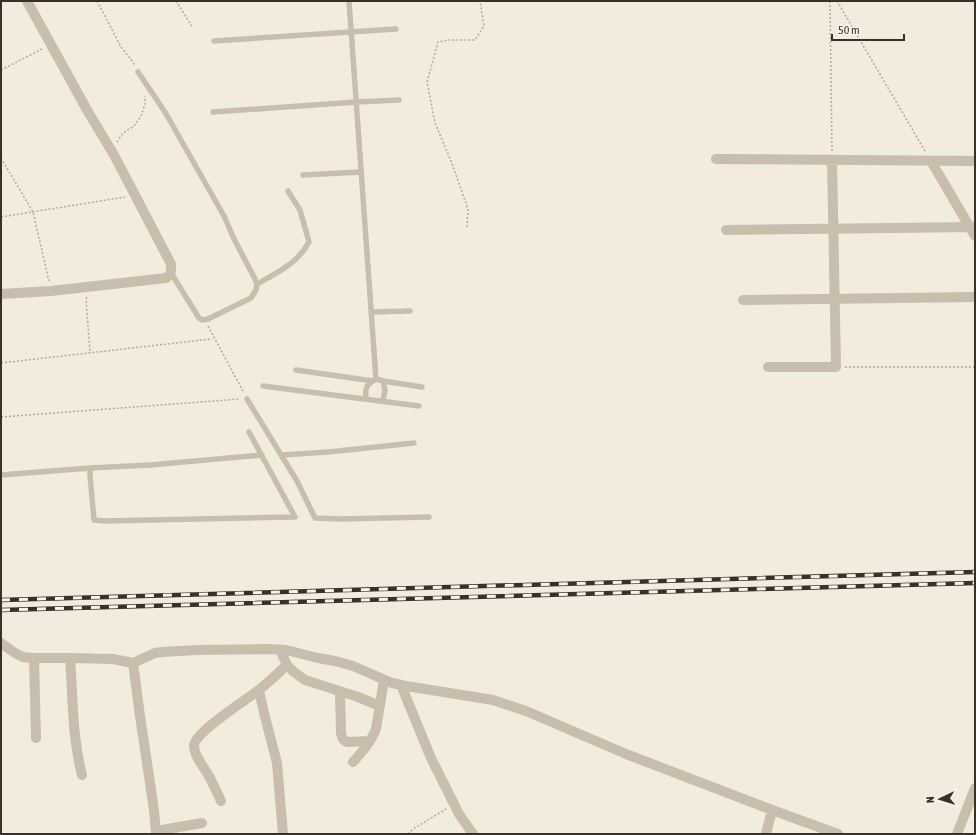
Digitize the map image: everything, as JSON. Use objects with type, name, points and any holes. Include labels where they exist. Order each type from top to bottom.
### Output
[{"type":"street","points":[[1,294],[51,291],[166,278],[171,273],[171,264],[114,155],[87,110],[27,1]]},
{"type":"street","points":[[716,159],[975,161]]},
{"type":"street","points":[[768,367],[836,367],[832,160]]},
{"type":"street","points":[[931,161],[973,230]]},
{"type":"street","points":[[726,230],[973,230]]},
{"type":"street","points":[[743,300],[975,297]]},
{"type":"street","points":[[1,643],[23,657],[34,658],[113,659],[133,663],[155,653],[162,652],[268,649],[286,650],[335,661],[353,666],[392,683],[492,700],[526,712],[626,754],[838,834]]},
{"type":"street","points":[[280,650],[287,665],[306,680],[367,700],[380,706]]},
{"type":"street","points":[[34,658],[36,738]]},
{"type":"street","points":[[70,658],[76,744],[82,775]]},
{"type":"street","points":[[133,663],[156,832],[202,823]]},
{"type":"street","points":[[221,800],[210,777],[195,752],[194,741],[200,734],[259,690],[287,665]]},
{"type":"street","points":[[353,762],[367,747],[376,729],[384,680]]},
{"type":"street","points":[[401,685],[431,758],[454,805],[473,834]]},
{"type":"street","points":[[259,690],[277,763],[283,834]]},
{"type":"street","points":[[340,692],[341,734],[343,739],[345,742],[370,741]]},
{"type":"street","points":[[957,834],[975,788]]},
{"type":"street","points":[[766,834],[772,810]]},
{"type":"lane","points":[[349,1],[371,312],[374,380]]},
{"type":"lane","points":[[214,41],[396,29]]},
{"type":"lane","points":[[138,72],[164,112],[224,216],[257,284],[256,290],[251,298],[204,320],[199,318],[171,273]]},
{"type":"lane","points":[[213,112],[399,100]]},
{"type":"lane","points":[[303,175],[361,172]]},
{"type":"lane","points":[[257,284],[287,267],[304,251],[309,242],[300,210],[288,191]]},
{"type":"lane","points":[[371,312],[410,311]]},
{"type":"lane","points":[[296,370],[422,387]]},
{"type":"lane","points":[[366,399],[368,384],[374,380]]},
{"type":"lane","points":[[383,381],[386,390],[383,401]]},
{"type":"lane","points":[[263,386],[419,406]]},
{"type":"lane","points":[[248,399],[297,481],[315,518],[339,519],[429,517]]},
{"type":"lane","points":[[90,468],[94,520],[295,517],[249,432]]},
{"type":"lane","points":[[282,455],[414,443]]},
{"type":"lane","points":[[1,475],[262,455]]},
{"type":"path","points":[[97,1],[121,47],[133,62],[138,72]]},
{"type":"path","points":[[176,1],[193,28]]},
{"type":"path","points":[[467,226],[468,209],[435,123],[427,82],[438,42],[450,40],[475,40],[484,26],[480,1]]},
{"type":"path","points":[[830,1],[832,160]]},
{"type":"path","points":[[837,1],[931,161]]},
{"type":"path","points":[[1,70],[50,44]]},
{"type":"path","points":[[114,155],[123,132],[134,126],[141,116],[145,104],[146,92]]},
{"type":"path","points":[[1,158],[33,212],[51,291]]},
{"type":"path","points":[[1,217],[134,195]]},
{"type":"path","points":[[90,287],[86,299],[90,352]]},
{"type":"path","points":[[1,417],[248,399],[204,320]]},
{"type":"path","points":[[1,363],[211,339]]},
{"type":"path","points":[[836,367],[975,367]]},
{"type":"path","points":[[408,834],[413,829],[454,805]]},
{"type":"railway","points":[[1,600],[975,572]]},
{"type":"railway","points":[[1,610],[975,583]]}]
